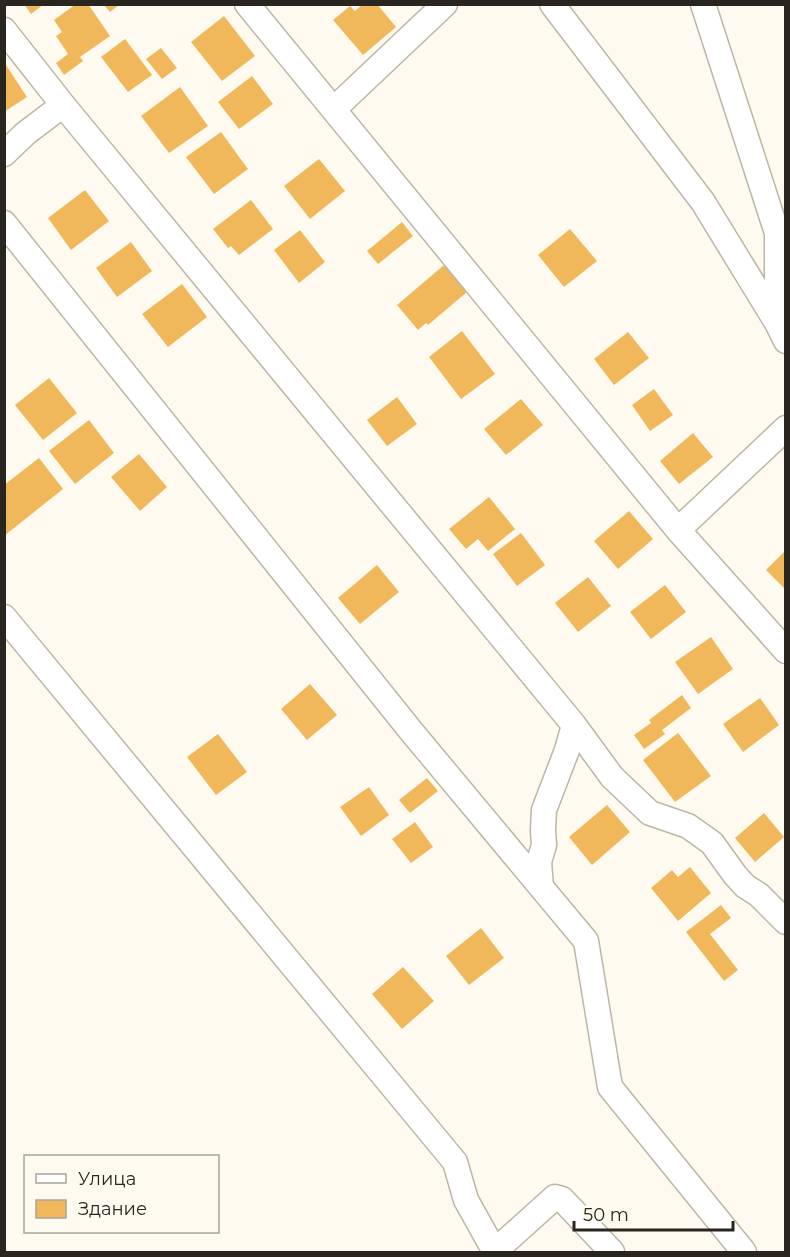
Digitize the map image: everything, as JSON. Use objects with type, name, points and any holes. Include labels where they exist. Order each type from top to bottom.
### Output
[{"type":"street","points":[[247,4],[678,530],[784,645]]},
{"type":"street","points":[[334,109],[445,4]]},
{"type":"street","points":[[552,4],[703,202],[781,332]]},
{"type":"street","points":[[703,4],[777,233],[781,332]]},
{"type":"street","points":[[4,30],[63,105],[574,725],[612,777],[650,813],[688,826],[712,843],[735,875],[786,922]]},
{"type":"street","points":[[4,154],[26,133],[63,105]]},
{"type":"street","points":[[4,223],[411,731],[586,940],[610,1087],[744,1252]]},
{"type":"street","points":[[678,530],[786,428]]},
{"type":"street","points":[[4,617],[455,1162],[466,1200],[496,1252],[555,1197],[562,1199],[612,1252]]},
{"type":"street","points":[[541,887],[539,862],[544,845],[544,810],[574,725]]},
{"type":"building","points":[[24,4],[44,4],[31,14]]},
{"type":"building","points":[[76,4],[88,4],[110,36],[80,57],[83,61],[64,75],[56,63],[68,54],[56,36],[62,32],[54,20]]},
{"type":"building","points":[[363,4],[377,4],[396,27],[363,55],[333,20],[350,6],[355,11]]},
{"type":"building","points":[[104,5],[119,5],[110,12]]},
{"type":"building","points":[[224,16],[255,56],[222,81],[191,42]]},
{"type":"building","points":[[125,39],[152,75],[128,92],[101,57]]},
{"type":"building","points":[[161,48],[177,68],[162,79],[146,59]]},
{"type":"building","points":[[4,62],[27,97],[4,112]]},
{"type":"building","points":[[252,76],[273,104],[239,129],[218,102]]},
{"type":"building","points":[[180,87],[208,126],[169,153],[141,116]]},
{"type":"building","points":[[221,132],[248,169],[214,194],[186,157]]},
{"type":"building","points":[[319,159],[345,191],[310,219],[284,186]]},
{"type":"building","points":[[85,190],[109,221],[71,250],[48,218]]},
{"type":"building","points":[[251,200],[273,229],[239,255],[231,246],[228,248],[213,229]]},
{"type":"building","points":[[402,222],[413,236],[378,264],[367,251]]},
{"type":"building","points":[[570,229],[597,261],[564,287],[538,255]]},
{"type":"building","points":[[300,230],[325,262],[299,283],[274,250]]},
{"type":"building","points":[[131,242],[152,271],[117,297],[96,268]]},
{"type":"building","points":[[444,265],[467,292],[428,325],[426,323],[418,330],[397,305]]},
{"type":"building","points":[[182,284],[207,317],[168,347],[142,314]]},
{"type":"building","points":[[462,331],[495,374],[461,399],[429,357]]},
{"type":"building","points":[[628,332],[649,358],[614,385],[594,359]]},
{"type":"building","points":[[49,378],[77,413],[43,440],[15,405]]},
{"type":"building","points":[[654,389],[673,415],[650,431],[632,405]]},
{"type":"building","points":[[397,397],[417,424],[387,446],[367,420]]},
{"type":"building","points":[[521,399],[543,425],[506,455],[484,429]]},
{"type":"building","points":[[89,420],[114,453],[75,484],[49,451]]},
{"type":"building","points":[[693,433],[713,457],[679,484],[660,461]]},
{"type":"building","points":[[139,454],[167,487],[140,511],[111,477]]},
{"type":"building","points":[[39,458],[63,489],[4,536],[4,485]]},
{"type":"building","points":[[489,497],[515,529],[488,551],[478,539],[466,549],[449,529]]},
{"type":"building","points":[[629,511],[653,539],[618,569],[594,541]]},
{"type":"building","points":[[521,533],[545,565],[517,586],[493,554]]},
{"type":"building","points":[[786,550],[786,590],[766,570]]},
{"type":"building","points":[[377,565],[399,592],[360,624],[338,598]]},
{"type":"building","points":[[588,577],[611,606],[578,632],[555,603]]},
{"type":"building","points":[[665,585],[686,612],[651,639],[630,612]]},
{"type":"building","points":[[711,637],[733,669],[698,694],[675,662]]},
{"type":"building","points":[[310,684],[337,715],[307,740],[281,709]]},
{"type":"building","points":[[682,695],[691,708],[662,730],[665,734],[644,749],[634,735],[651,723],[649,720]]},
{"type":"building","points":[[760,698],[779,725],[743,752],[723,724]]},
{"type":"building","points":[[678,733],[711,776],[675,802],[643,760]]},
{"type":"building","points":[[218,734],[247,772],[216,795],[187,757]]},
{"type":"building","points":[[427,778],[438,791],[410,813],[399,800]]},
{"type":"building","points":[[369,787],[389,815],[361,836],[340,807]]},
{"type":"building","points":[[607,805],[630,832],[592,865],[569,837]]},
{"type":"building","points":[[764,813],[784,837],[755,862],[735,838]]},
{"type":"building","points":[[415,822],[433,847],[411,863],[392,839]]},
{"type":"building","points":[[690,867],[711,893],[678,921],[651,888],[672,870],[678,877]]},
{"type":"building","points":[[721,905],[731,918],[710,934],[738,970],[724,981],[686,932]]},
{"type":"building","points":[[481,928],[504,958],[469,985],[446,956]]},
{"type":"building","points":[[403,967],[434,1001],[402,1029],[372,994]]}]
